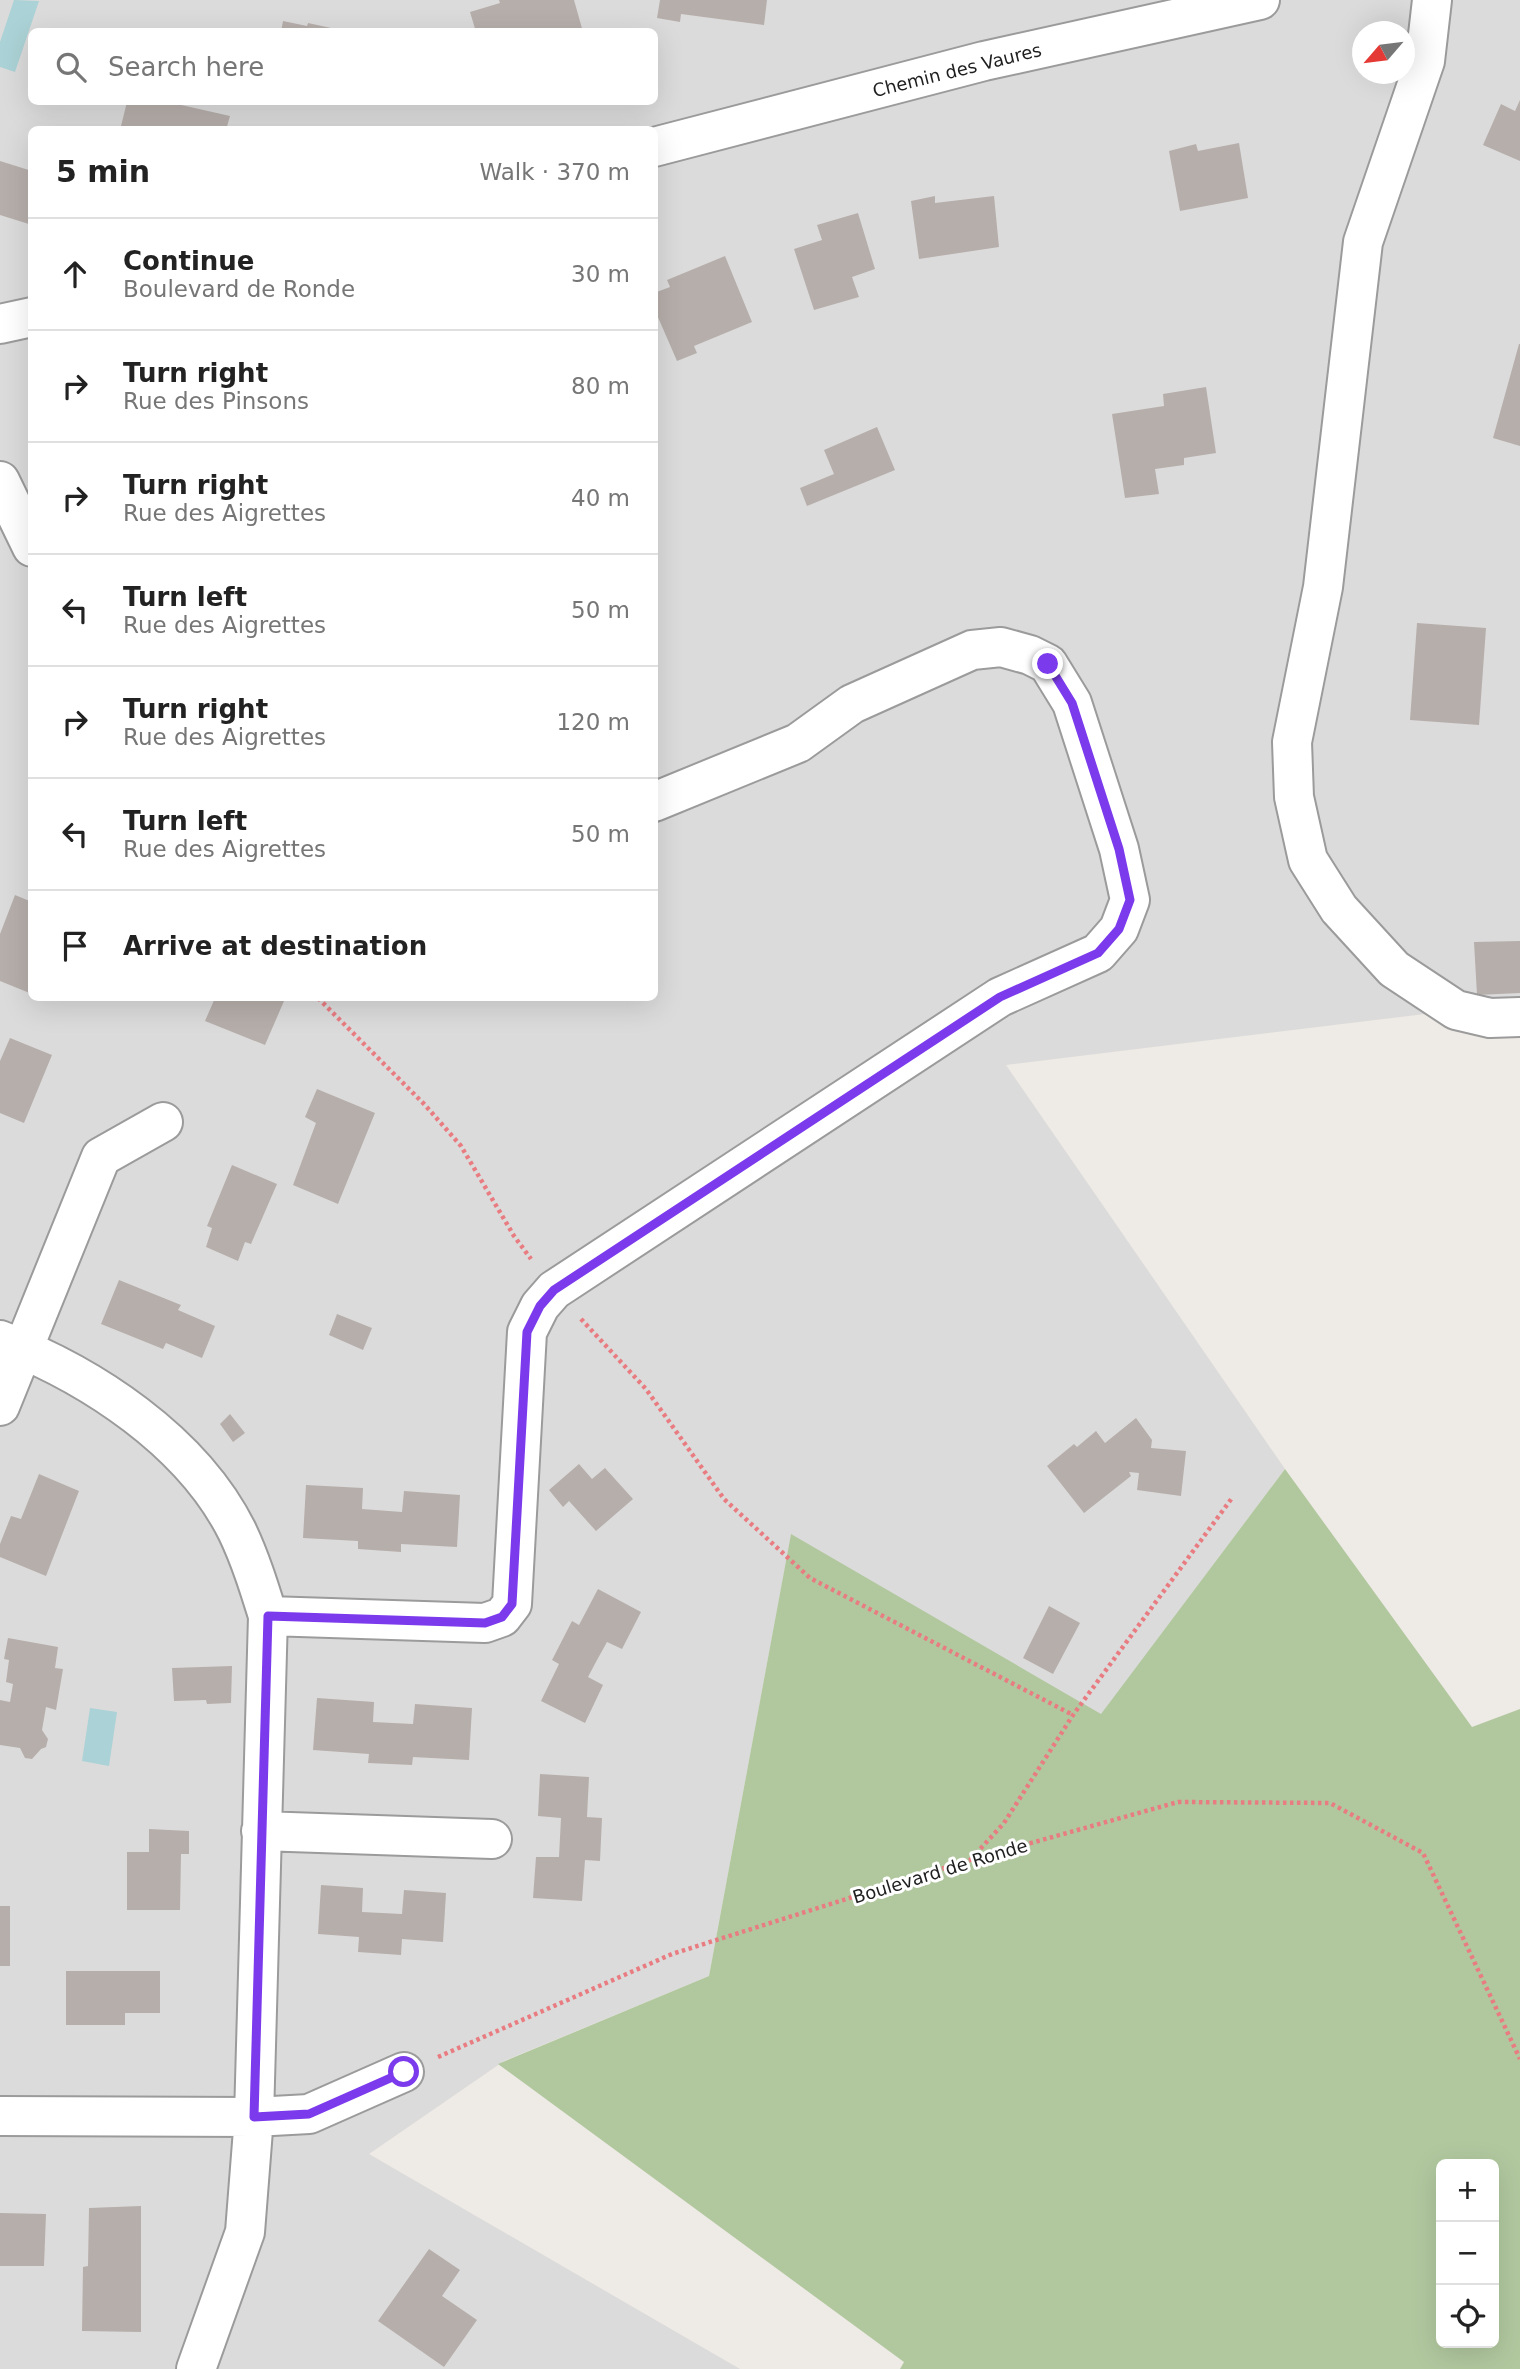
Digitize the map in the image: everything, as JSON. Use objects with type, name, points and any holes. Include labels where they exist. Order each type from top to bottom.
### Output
[{"type":"street","name":"Chemin des Vaures","points":[[658,146],[984,61],[1261,0]]},
{"type":"street","points":[[1432,0],[1425,61],[1363,242],[1323,587],[1292,742],[1294,797],[1308,860],[1339,909],[1394,969],[1456,1010],[1490,1018],[1520,1017]]},
{"type":"street","points":[[0,324],[28,318]]},
{"type":"street","points":[[0,481],[28,539]]},
{"type":"street","points":[[268,1616],[485,1623],[502,1617],[512,1604],[527,1332],[540,1306],[554,1290],[1000,997],[1098,953],[1119,929],[1130,900],[1119,849],[1072,703],[1048,664],[1030,655],[1001,647],[972,650],[852,704],[798,743],[658,800]]},
{"type":"street","points":[[0,1406],[12,1344],[101,1157],[163,1122]]},
{"type":"street","points":[[12,1344],[132,1410],[207,1484],[236,1529],[268,1616],[254,2117],[245,2232],[196,2369]]},
{"type":"street","points":[[261,1831],[492,1839]]},
{"type":"street","points":[[0,2116],[254,2117],[309,2114],[404,2072]]},
{"type":"path","points":[[321,1001],[425,1105],[461,1146],[514,1236],[554,1290],[646,1390],[724,1499],[810,1578],[1073,1714]]},
{"type":"path","points":[[970,1860],[1004,1823],[1073,1714],[1233,1498]]},
{"type":"path","name":"Boulevard de Ronde","points":[[404,2072],[672,1954],[970,1860],[1178,1802],[1330,1803],[1423,1853],[1520,2059]]},
{"type":"shaded area","points":[[0,0],[1520,0],[1520,1034],[1482,1036],[1433,1013],[1006,1065],[1285,1469],[1101,1715],[791,1535],[709,1976],[504,2061],[369,2154],[740,2369],[0,2369]]},
{"type":"green space","points":[[1285,1469],[1472,1727],[1520,1709],[1520,2369],[900,2369],[904,2362],[498,2064],[709,1976],[791,1534],[1101,1714]]},
{"type":"water","points":[[14,0],[39,1],[15,72],[0,67],[0,42]]},
{"type":"water","points":[[90,1708],[117,1712],[109,1766],[82,1761]]},
{"type":"building","points":[[499,0],[574,0],[582,28],[475,28],[470,12],[500,3]]},
{"type":"building","points":[[660,0],[767,0],[764,25],[681,14],[680,22],[657,18]]},
{"type":"building","points":[[283,21],[331,28],[282,28]]},
{"type":"building","points":[[1520,100],[1520,161],[1483,145],[1501,104],[1515,111]]},
{"type":"building","points":[[126,105],[181,105],[230,116],[227,126],[121,126]]},
{"type":"building","points":[[1239,143],[1248,198],[1180,211],[1169,151],[1196,144],[1198,151]]},
{"type":"building","points":[[0,161],[28,170],[28,224],[0,215]]},
{"type":"building","points":[[935,196],[935,203],[994,196],[999,247],[919,259],[911,201]]},
{"type":"building","points":[[858,213],[875,269],[852,277],[859,297],[814,310],[794,249],[822,240],[817,225]]},
{"type":"building","points":[[725,256],[752,322],[694,346],[697,353],[677,361],[658,317],[658,292],[670,287],[667,280]]},
{"type":"building","points":[[1520,344],[1520,446],[1493,438]]},
{"type":"building","points":[[1206,387],[1216,453],[1184,458],[1184,465],[1155,469],[1159,494],[1125,498],[1112,414],[1164,406],[1163,394]]},
{"type":"building","points":[[877,427],[895,470],[807,506],[800,488],[834,474],[824,450]]},
{"type":"building","points":[[1417,623],[1486,628],[1479,725],[1410,720]]},
{"type":"building","points":[[15,895],[28,900],[28,992],[0,981],[0,934]]},
{"type":"building","points":[[1520,941],[1520,993],[1477,995],[1474,942]]},
{"type":"building","points":[[214,1001],[284,1001],[265,1045],[205,1021]]},
{"type":"building","points":[[10,1038],[52,1055],[24,1123],[0,1113],[0,1061]]},
{"type":"building","points":[[317,1089],[375,1113],[338,1204],[293,1185],[316,1123],[305,1117]]},
{"type":"building","points":[[232,1165],[277,1184],[251,1244],[245,1242],[238,1261],[206,1247],[212,1228],[207,1226]]},
{"type":"building","points":[[119,1280],[181,1305],[178,1310],[215,1326],[202,1358],[166,1343],[163,1349],[101,1324]]},
{"type":"building","points":[[337,1314],[372,1328],[363,1350],[329,1335]]},
{"type":"building","points":[[230,1414],[245,1433],[233,1442],[220,1424]]},
{"type":"building","points":[[1136,1418],[1152,1440],[1151,1448],[1186,1451],[1181,1496],[1137,1490],[1139,1473],[1129,1472],[1131,1476],[1084,1513],[1047,1466],[1074,1444],[1077,1447],[1096,1431],[1105,1443]]},
{"type":"building","points":[[579,1464],[592,1479],[605,1468],[633,1499],[596,1531],[569,1501],[563,1507],[549,1490]]},
{"type":"building","points":[[39,1474],[79,1491],[46,1576],[0,1557],[0,1544],[11,1516],[21,1519]]},
{"type":"building","points":[[306,1485],[363,1488],[362,1509],[402,1512],[404,1491],[460,1495],[457,1547],[401,1544],[401,1552],[358,1549],[358,1541],[303,1538]]},
{"type":"building","points":[[598,1589],[641,1612],[622,1649],[607,1642],[588,1677],[603,1685],[585,1723],[541,1701],[559,1664],[552,1660],[572,1621],[579,1625]]},
{"type":"building","points":[[1049,1606],[1080,1623],[1053,1674],[1023,1658]]},
{"type":"building","points":[[8,1638],[58,1647],[55,1668],[63,1669],[56,1710],[46,1707],[42,1730],[48,1739],[46,1747],[32,1759],[25,1758],[20,1748],[0,1745],[0,1700],[10,1702],[13,1684],[6,1682],[9,1660],[4,1659]]},
{"type":"building","points":[[232,1666],[231,1703],[207,1704],[206,1700],[174,1701],[172,1668]]},
{"type":"building","points":[[317,1698],[374,1702],[373,1722],[413,1724],[415,1704],[472,1708],[469,1760],[413,1757],[412,1765],[368,1763],[369,1754],[313,1750]]},
{"type":"building","points":[[540,1774],[589,1777],[587,1817],[602,1818],[600,1861],[585,1860],[582,1901],[533,1898],[536,1857],[559,1857],[561,1818],[538,1816]]},
{"type":"building","points":[[149,1829],[189,1831],[189,1854],[181,1854],[180,1910],[127,1910],[127,1852],[149,1852]]},
{"type":"building","points":[[321,1885],[363,1888],[362,1912],[402,1914],[404,1890],[446,1893],[443,1942],[402,1939],[401,1955],[358,1952],[359,1937],[318,1934]]},
{"type":"building","points":[[0,1906],[10,1906],[10,1966],[0,1966]]},
{"type":"building","points":[[66,1971],[160,1971],[160,2013],[125,2013],[125,2025],[66,2025]]},
{"type":"building","points":[[141,2206],[141,2332],[82,2331],[83,2267],[88,2266],[89,2208]]},
{"type":"building","points":[[0,2213],[46,2214],[44,2266],[0,2266]]},
{"type":"building","points":[[429,2249],[460,2270],[442,2296],[477,2320],[444,2367],[378,2321]]},
{"type":"route","points":[[404,2072],[309,2114],[254,2117],[268,1616],[485,1623],[502,1617],[512,1604],[527,1332],[540,1306],[554,1290],[1000,997],[1098,953],[1119,929],[1130,900],[1119,849],[1072,703],[1048,664]]}]
